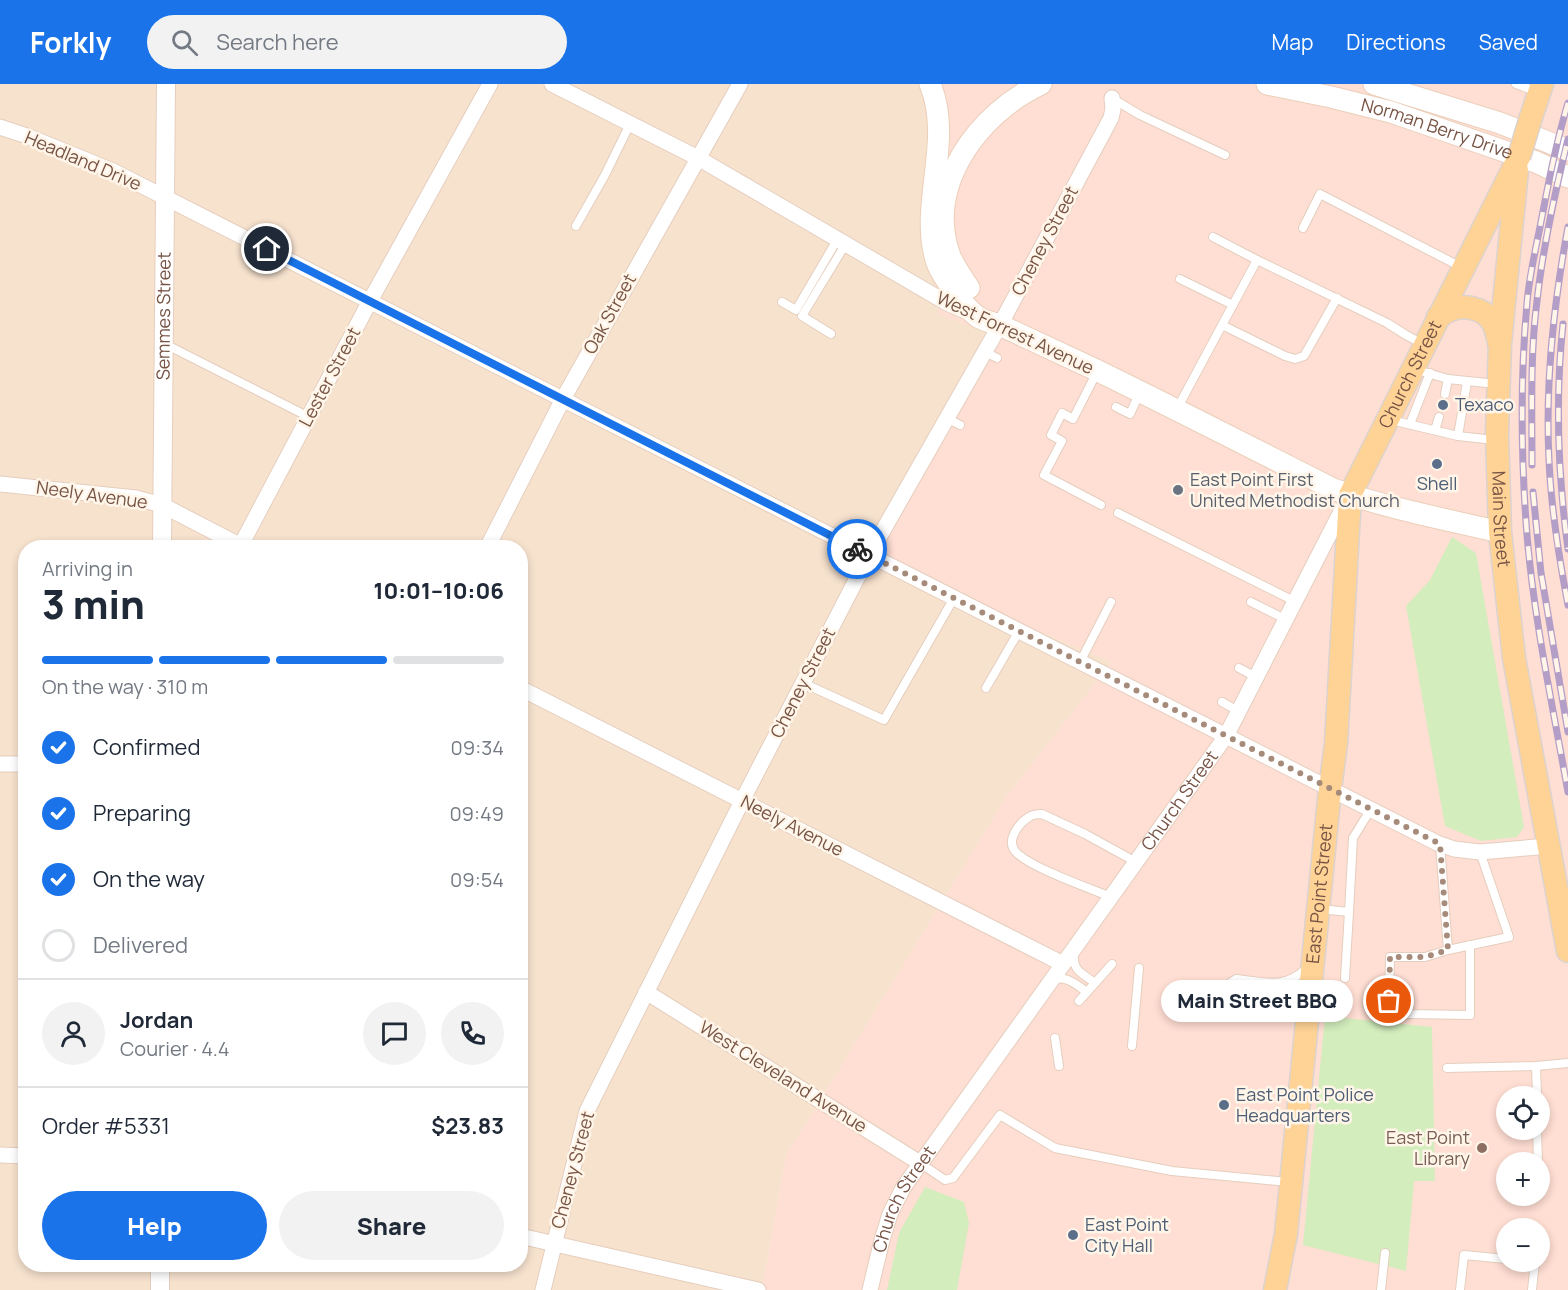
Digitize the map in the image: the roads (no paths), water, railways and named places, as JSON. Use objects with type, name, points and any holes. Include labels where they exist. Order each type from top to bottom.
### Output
[{"type":"main road","points":[[930,84],[937,110],[938,130],[931,216],[934,253],[944,278],[979,317]]},
{"type":"main road","points":[[1000,325],[977,299],[951,259],[945,237],[945,203],[953,172],[974,137],[1000,110],[1041,84]]},
{"type":"main road","name":"Norman Berry Drive","points":[[1267,84],[1390,112],[1536,162],[1568,177]]},
{"type":"main road","name":"Norman Berry Drive","points":[[1374,84],[1500,123],[1568,150]]},
{"type":"main road","name":"Church Street","points":[[1350,495],[1387,418],[1421,371],[1424,345],[1463,268],[1511,182],[1541,88]]},
{"type":"main road","name":"Main Street","points":[[1511,182],[1498,384],[1500,532],[1514,658],[1568,951]]},
{"type":"main road","points":[[1438,317],[1452,309],[1466,307],[1480,310],[1490,317],[1500,344]]},
{"type":"main road","name":"West Forrest Avenue","points":[[979,317],[1098,371],[1333,489],[1425,515],[1500,532]]},
{"type":"main road","name":"East Point Street","points":[[1275,1290],[1286,1234],[1336,744],[1350,495]]},
{"type":"street","name":"Semmes Street","points":[[162,540],[166,84]]},
{"type":"street","name":"Lester Street","points":[[246,540],[370,301],[490,84]]},
{"type":"street","name":"West Forrest Avenue","points":[[552,84],[698,158],[947,303],[979,317]]},
{"type":"street","name":"Oak Street","points":[[491,540],[562,399],[740,84]]},
{"type":"street","name":"Cheney Street","points":[[543,1290],[588,1111],[742,801],[869,555],[953,422],[969,387],[991,355],[1000,325],[1111,118],[1112,98]]},
{"type":"street","name":"Headland Drive","points":[[0,127],[113,171],[1440,844],[1454,849],[1480,852],[1548,846]]},
{"type":"street","name":"Neely Avenue","points":[[0,484],[136,498],[162,505],[231,540]]},
{"type":"street","name":"Church Street","points":[[870,1290],[890,1214],[903,1188],[1226,736],[1350,495]]},
{"type":"street","name":"Neely Avenue","points":[[528,692],[1063,964]]},
{"type":"street","points":[[0,764],[18,764]]},
{"type":"street","name":"West Cleveland Avenue","points":[[646,992],[920,1163]]},
{"type":"street","points":[[0,1155],[18,1156]]},
{"type":"street","points":[[528,1238],[758,1290]]},
{"type":"street","points":[[160,1272],[160,1290]]},
{"type":"lane","points":[[1516,84],[1541,88]]},
{"type":"lane","points":[[1112,98],[1140,115],[1225,155]]},
{"type":"lane","points":[[576,226],[605,176],[630,124]]},
{"type":"lane","points":[[1303,228],[1320,194],[1463,268]]},
{"type":"lane","points":[[1213,237],[1387,322],[1424,345]]},
{"type":"lane","points":[[782,302],[796,310],[841,242]]},
{"type":"lane","points":[[831,334],[802,316],[841,242]]},
{"type":"lane","points":[[1176,411],[1257,260]]},
{"type":"lane","points":[[1180,279],[1233,304]]},
{"type":"lane","points":[[1222,325],[1285,356],[1296,359],[1304,356],[1337,298]]},
{"type":"lane","points":[[164,343],[309,417]]},
{"type":"lane","points":[[1098,371],[1073,419],[1062,413],[1051,435],[1062,441],[1044,475],[1101,505]]},
{"type":"lane","points":[[1410,424],[1421,371],[1449,379],[1498,384]]},
{"type":"lane","points":[[1445,393],[1449,379]]},
{"type":"lane","points":[[1458,436],[1467,382]]},
{"type":"lane","points":[[1116,407],[1130,414],[1140,393]]},
{"type":"lane","points":[[1435,430],[1439,417]]},
{"type":"lane","points":[[1387,418],[1458,436],[1497,440]]},
{"type":"lane","points":[[1118,513],[1294,602]]},
{"type":"lane","points":[[803,682],[884,720],[954,598]]},
{"type":"lane","points":[[1080,662],[1112,602]]},
{"type":"lane","points":[[1251,602],[1285,620]]},
{"type":"lane","points":[[986,688],[1018,631]]},
{"type":"lane","points":[[1239,669],[1256,677]]},
{"type":"lane","points":[[1222,702],[1238,711]]},
{"type":"lane","points":[[1345,978],[1353,838],[1371,809]]},
{"type":"lane","points":[[1111,897],[1033,864],[1016,853],[1012,846],[1015,831],[1029,816],[1042,814],[1136,862]]},
{"type":"lane","points":[[1440,844],[1448,950]]},
{"type":"lane","points":[[1470,945],[1470,1015],[1407,1014],[1396,1009],[1389,1001],[1390,957],[1425,957],[1448,950],[1470,945],[1509,937],[1480,852]]},
{"type":"lane","points":[[1318,909],[1349,912]]},
{"type":"lane","points":[[1076,946],[1074,963],[1077,970],[1095,983]]},
{"type":"lane","points":[[1307,1026],[1299,1011],[1286,999],[1270,992],[1235,988],[1230,983],[1236,979],[1285,982],[1297,977],[1307,969],[1313,958]]},
{"type":"lane","points":[[1079,1001],[1112,964]]},
{"type":"lane","points":[[1132,1046],[1139,968]]},
{"type":"lane","points":[[1051,981],[1056,978],[1065,978],[1087,993]]},
{"type":"lane","points":[[1055,1038],[1059,1066]]},
{"type":"lane","points":[[1447,1068],[1568,1064]]},
{"type":"lane","points":[[1536,1066],[1537,1086]]},
{"type":"lane","points":[[920,1163],[945,1180],[953,1178],[1000,1114],[1055,1148],[1172,1171],[1291,1182]]},
{"type":"lane","points":[[1381,1290],[1385,1253]]},
{"type":"lane","points":[[1460,1290],[1464,1255],[1496,1258]]},
{"type":"lane","points":[[1532,1290],[1534,1272]]},
{"type":"railway","points":[[1568,103],[1552,164],[1529,284],[1523,361],[1522,419],[1530,567],[1544,664],[1568,792]]},
{"type":"railway","points":[[1532,465],[1532,362],[1537,301],[1550,219],[1568,139]]},
{"type":"railway","points":[[1568,227],[1552,342],[1548,401],[1550,478],[1568,605]]},
{"type":"railway","points":[[1563,324],[1559,380],[1559,437],[1568,549]]},
{"type":"railway","points":[[1533,492],[1541,573],[1568,732]]},
{"type":"place","name":"Texaco","points":[[1443,405]]},
{"type":"place","name":"Shell","points":[[1437,464]]},
{"type":"place","name":"East Point First United Methodist Church","points":[[1178,490]]},
{"type":"place","name":"Main Street BBQ","points":[[1389,1001]]},
{"type":"place","name":"East Point Police Headquarters","points":[[1224,1105]]},
{"type":"place","name":"East Point Library","points":[[1482,1148]]},
{"type":"place","name":"East Point City Hall","points":[[1073,1235]]}]
